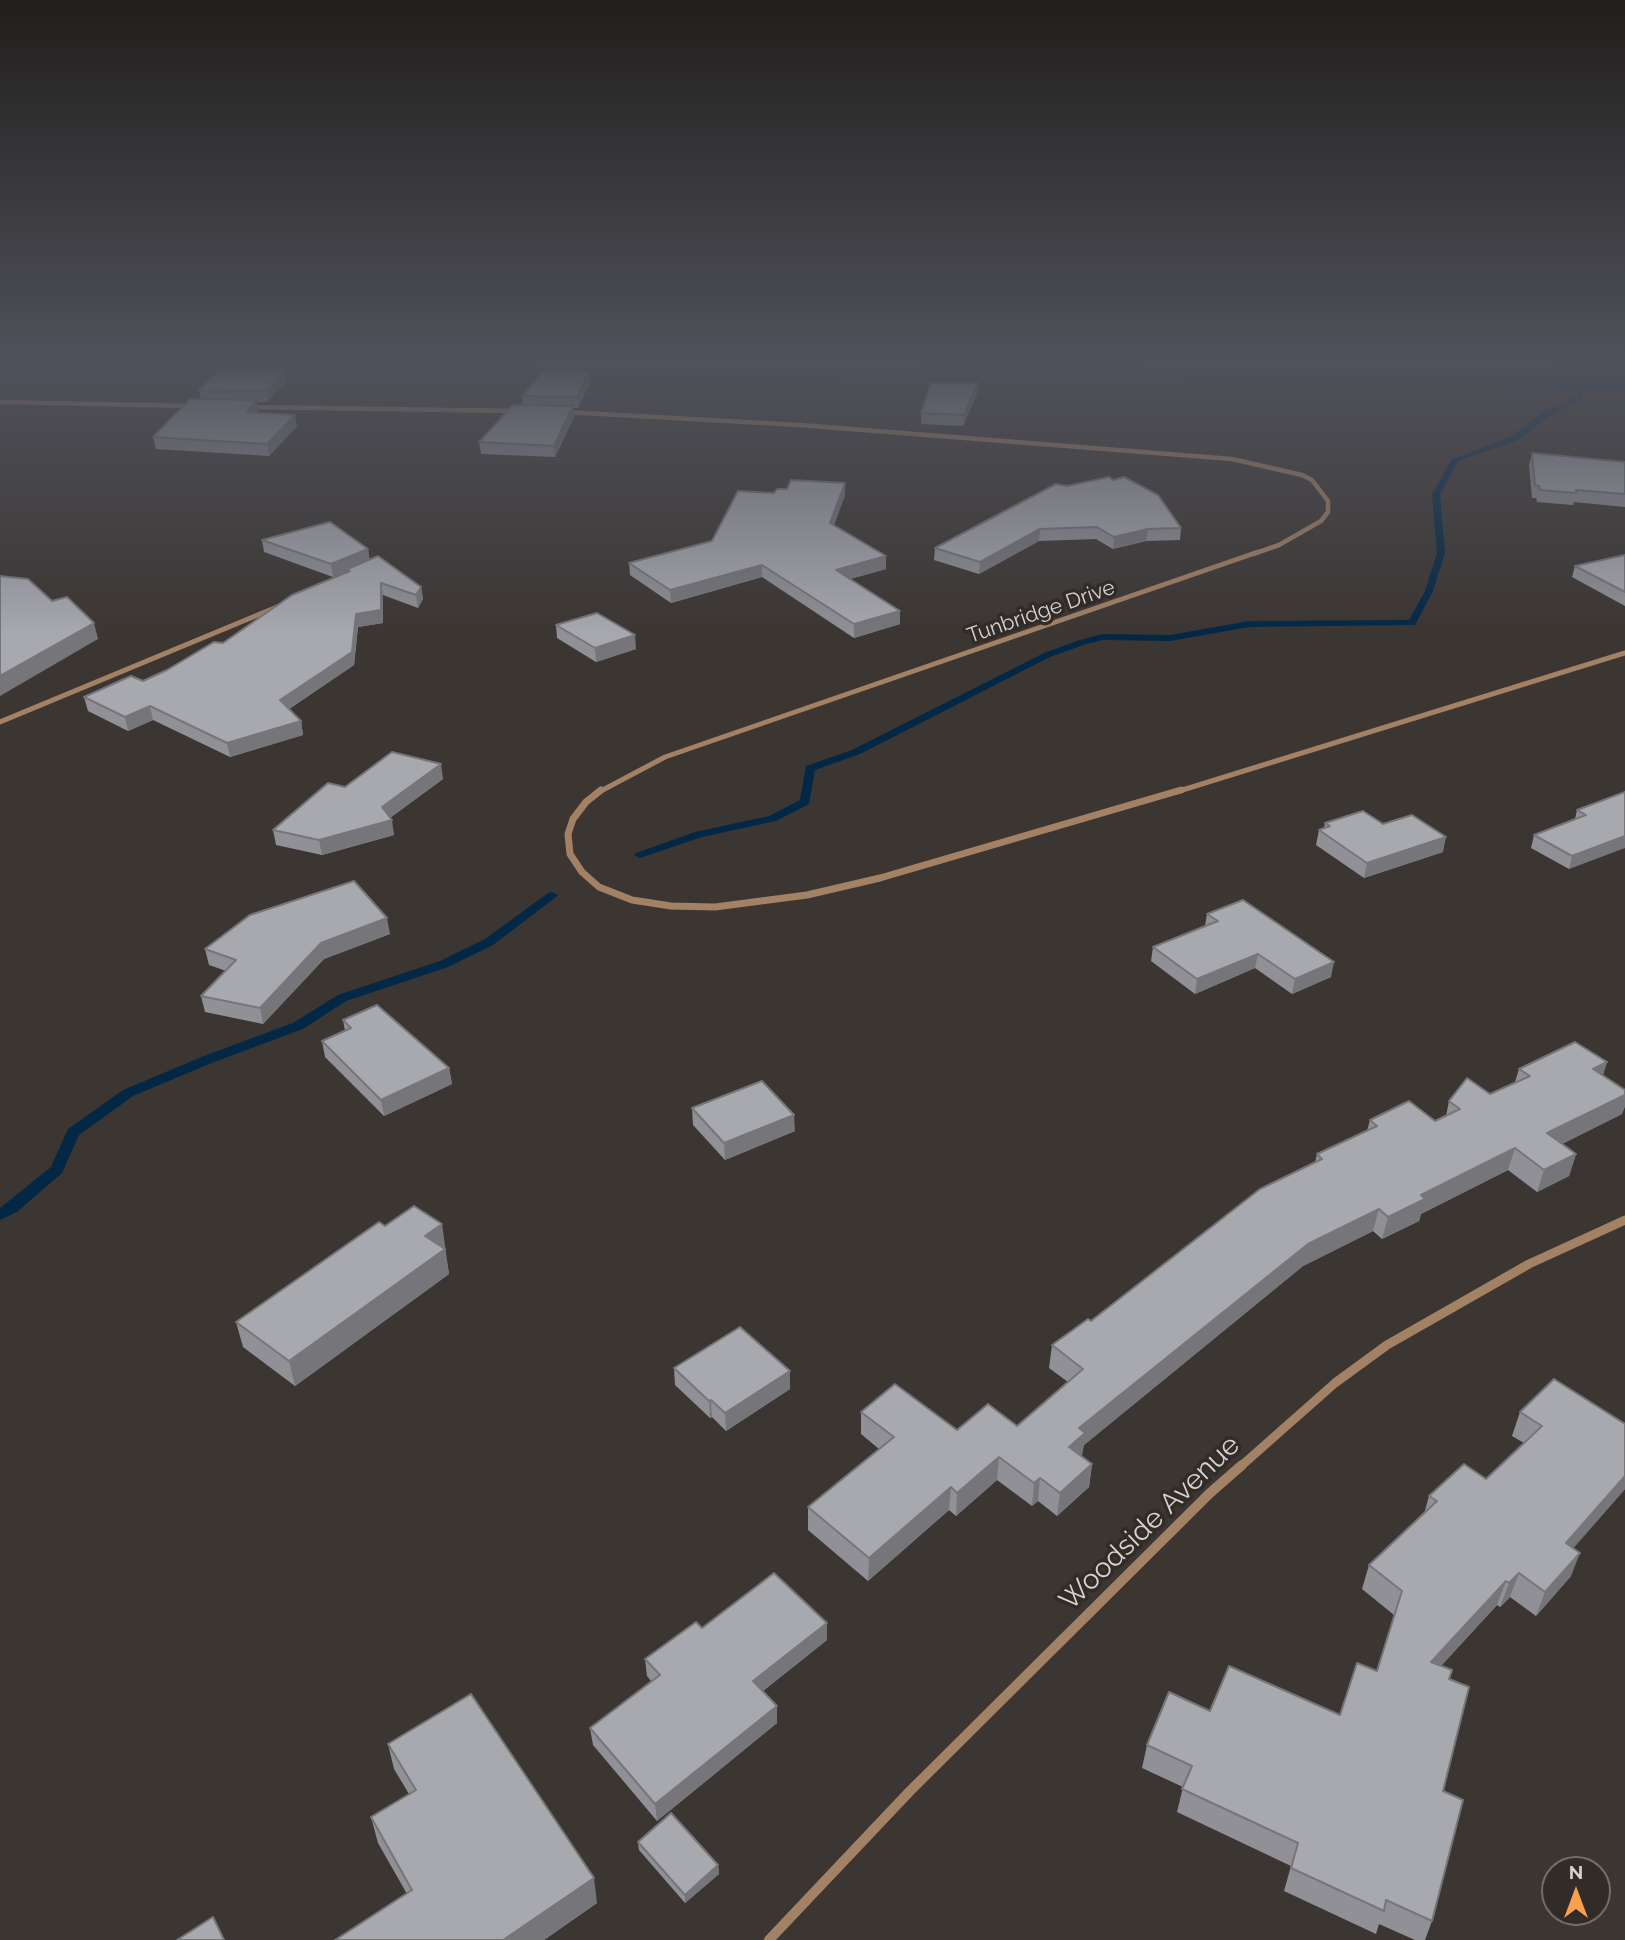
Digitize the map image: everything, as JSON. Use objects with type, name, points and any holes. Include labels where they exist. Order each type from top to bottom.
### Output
[{"type":"street","name":"Tunbridge Drive","points":[[1194,456],[1232,459],[1302,475],[1312,480],[1328,500],[1328,512],[1321,521],[1279,545],[665,757],[606,786],[586,802],[573,819],[568,834],[570,854],[582,872],[599,887],[632,900],[671,906],[715,907],[807,895],[880,878],[1067,825],[1625,653]]},
{"type":"street","points":[[0,722],[279,607]]},
{"type":"street","name":"Woodside Avenue","points":[[769,1940],[911,1791],[1210,1493],[1335,1383],[1387,1345],[1438,1314],[1529,1264],[1625,1220]]},
{"type":"building","points":[[1532,456],[1625,462],[1625,494],[1540,490],[1539,486],[1535,485]]},
{"type":"building","points":[[1109,477],[1113,480],[1124,477],[1158,495],[1181,528],[1148,529],[1114,537],[1097,527],[1040,529],[980,562],[935,548],[1056,484],[1067,486]]},
{"type":"building","points":[[791,480],[845,483],[830,523],[886,556],[836,570],[900,611],[854,624],[762,565],[670,590],[629,563],[712,541],[738,491],[774,493],[777,489],[787,489]]},
{"type":"building","points":[[330,522],[368,549],[331,564],[262,540]]},
{"type":"building","points":[[1625,555],[1625,592],[1575,566]]},
{"type":"building","points":[[378,556],[421,587],[416,595],[381,583],[381,610],[356,614],[352,652],[280,700],[301,721],[227,743],[150,706],[125,717],[84,697],[131,676],[143,681],[167,670],[214,642],[223,643],[292,595]]},
{"type":"building","points":[[0,576],[28,579],[52,601],[67,597],[94,623],[0,676]]},
{"type":"building","points":[[597,613],[635,635],[595,648],[556,625]]},
{"type":"building","points":[[392,752],[441,764],[382,807],[392,820],[319,840],[273,830],[328,783],[345,787]]},
{"type":"building","points":[[1625,792],[1625,836],[1572,856],[1534,835],[1586,815],[1577,810]]},
{"type":"building","points":[[1363,811],[1383,824],[1412,815],[1446,837],[1367,863],[1319,830],[1330,826],[1325,823]]},
{"type":"building","points":[[354,881],[387,918],[321,943],[260,1008],[201,996],[236,960],[205,949],[250,915]]},
{"type":"building","points":[[1243,900],[1334,962],[1295,979],[1258,954],[1197,979],[1153,947],[1218,921],[1207,914]]},
{"type":"building","points":[[377,1005],[449,1068],[381,1100],[322,1041],[351,1028],[343,1020]]},
{"type":"building","points":[[1575,1042],[1607,1062],[1593,1069],[1625,1090],[1625,1095],[1547,1133],[1576,1154],[1544,1170],[1515,1148],[1421,1195],[1425,1199],[1388,1217],[1379,1209],[1308,1244],[1079,1428],[1085,1433],[1069,1447],[1092,1464],[1060,1493],[1040,1478],[1034,1483],[999,1457],[957,1493],[951,1487],[869,1558],[808,1507],[894,1437],[861,1412],[895,1384],[957,1430],[988,1404],[1017,1426],[1083,1369],[1052,1345],[1088,1319],[1091,1321],[1260,1189],[1322,1159],[1317,1154],[1377,1126],[1370,1120],[1409,1101],[1435,1121],[1460,1109],[1449,1101],[1467,1078],[1490,1094],[1530,1076],[1519,1069]]},
{"type":"building","points":[[762,1081],[794,1115],[724,1143],[692,1108]]},
{"type":"building","points":[[414,1206],[442,1224],[425,1236],[445,1249],[289,1361],[236,1322],[379,1222],[385,1226]]},
{"type":"building","points":[[740,1327],[790,1371],[725,1413],[674,1368]]},
{"type":"building","points":[[1554,1379],[1625,1424],[1625,1476],[1566,1543],[1580,1553],[1545,1592],[1519,1573],[1509,1583],[1506,1581],[1431,1662],[1452,1670],[1449,1679],[1469,1687],[1443,1791],[1463,1800],[1432,1921],[1386,1900],[1384,1911],[1291,1868],[1298,1843],[1182,1789],[1192,1766],[1147,1745],[1169,1692],[1210,1711],[1229,1666],[1340,1715],[1357,1663],[1377,1671],[1402,1591],[1369,1565],[1437,1501],[1429,1496],[1464,1464],[1486,1479],[1542,1426],[1520,1412]]},
{"type":"building","points":[[774,1573],[827,1623],[753,1681],[777,1706],[655,1804],[590,1728],[660,1675],[645,1659],[696,1622],[702,1628]]},
{"type":"building","points":[[471,1694],[594,1878],[503,1940],[335,1940],[412,1890],[371,1817],[416,1790],[388,1744]]},
{"type":"building","points":[[671,1813],[718,1865],[685,1895],[638,1842]]},
{"type":"building","points":[[213,1917],[224,1940],[177,1940]]},
{"type":"waterway","points":[[640,855],[699,834],[772,819],[805,802],[810,768],[856,752],[1047,655],[1083,642],[1103,637],[1170,638],[1249,624],[1412,623],[1429,591],[1441,553],[1436,495],[1455,460],[1467,456]]},
{"type":"waterway","points":[[0,1215],[57,1170],[73,1132],[128,1093],[298,1026],[342,998],[444,964],[489,942],[552,895]]}]
